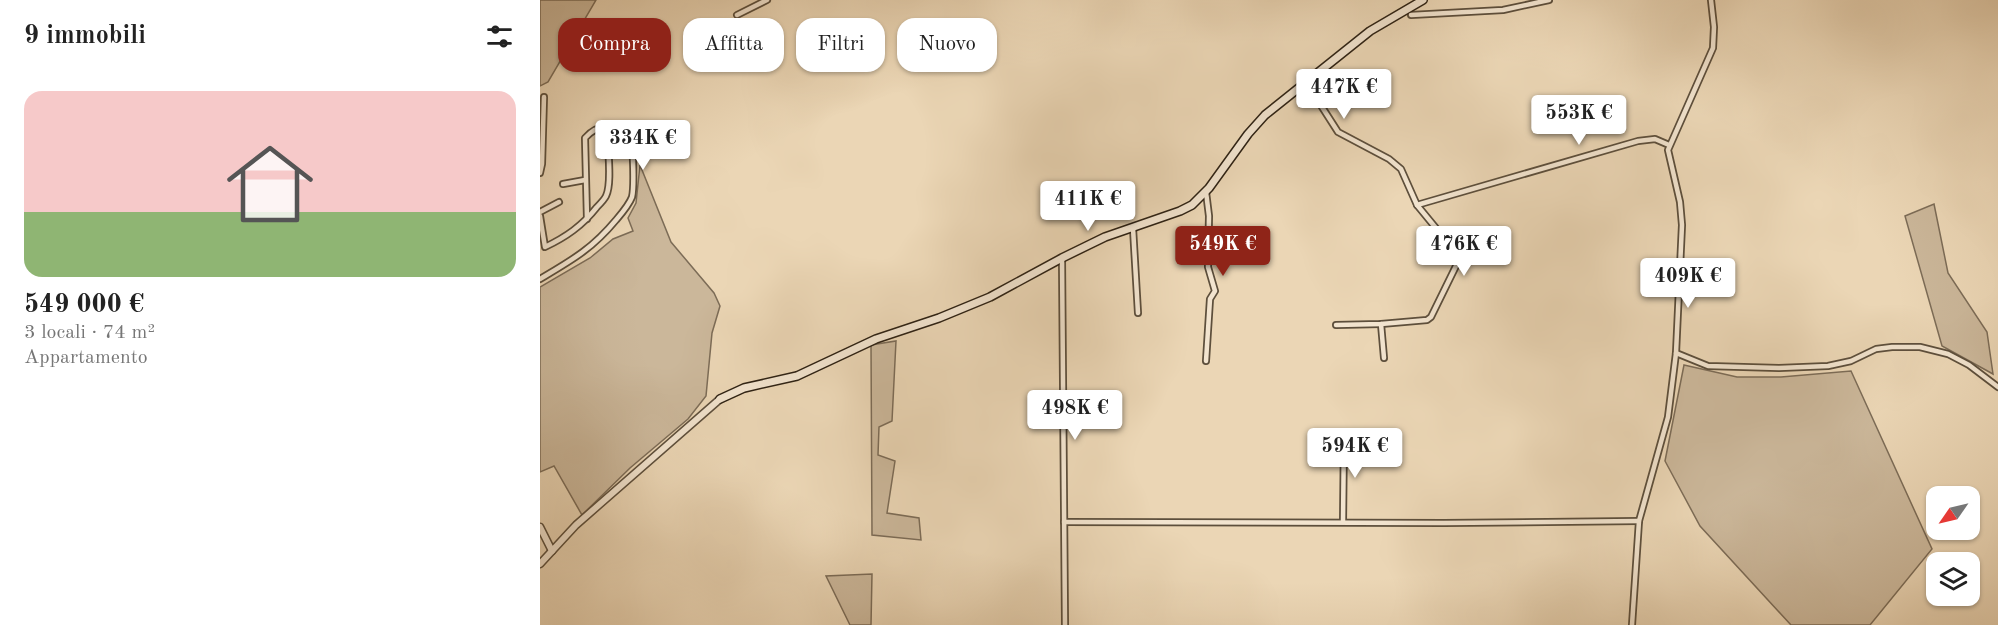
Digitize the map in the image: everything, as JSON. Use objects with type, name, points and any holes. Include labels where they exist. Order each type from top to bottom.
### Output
[{"type":"main road","points":[[720,399],[744,388],[796,376],[876,339],[939,318],[990,297],[1105,237],[1192,205],[1206,192],[1265,115],[1370,31],[1423,0]]},
{"type":"street","points":[[737,15],[767,0]]},
{"type":"street","points":[[1411,15],[1503,10],[1549,0]]},
{"type":"street","points":[[1632,625],[1639,521],[1661,449],[1668,417],[1676,353],[1682,225],[1680,202],[1668,150],[1713,48],[1712,0]]},
{"type":"street","points":[[1414,4],[1420,14]]},
{"type":"street","points":[[1306,82],[1338,132],[1389,159],[1401,169],[1418,205],[1449,244],[1456,257],[1456,266],[1431,317],[1427,320],[1336,325]]},
{"type":"street","points":[[540,173],[544,97]]},
{"type":"street","points":[[540,279],[582,254],[601,238],[625,210],[632,196],[632,144],[624,132],[612,126],[602,126],[585,138],[587,219]]},
{"type":"street","points":[[1418,205],[1638,141],[1655,139],[1669,146]]},
{"type":"street","points":[[560,202],[540,214],[544,247],[570,233],[587,219],[607,196],[608,140]]},
{"type":"street","points":[[563,184],[585,180]]},
{"type":"street","points":[[1206,192],[1209,216],[1208,267],[1215,291],[1210,304],[1206,361]]},
{"type":"street","points":[[1133,228],[1138,313]]},
{"type":"street","points":[[1062,258],[1065,625]]},
{"type":"street","points":[[1381,324],[1384,358]]},
{"type":"street","points":[[1676,353],[1708,366],[1779,368],[1828,366],[1851,361],[1876,349],[1892,346],[1920,347],[1948,354],[1969,365],[1998,387]]},
{"type":"street","points":[[540,564],[576,525],[720,399]]},
{"type":"street","points":[[1343,522],[1344,435]]},
{"type":"street","points":[[1064,522],[1639,521]]},
{"type":"street","points":[[540,527],[552,551]]},
{"type":"shaded area","points":[[540,0],[596,0],[585,18],[558,18],[558,65],[548,82],[540,86]]},
{"type":"shaded area","points":[[640,165],[671,242],[714,293],[720,306],[712,333],[706,396],[688,419],[630,468],[582,515],[554,466],[540,472],[540,287],[590,258],[613,239],[633,231],[628,218],[636,203]]},
{"type":"shaded area","points":[[1934,204],[1948,273],[1987,332],[1993,374],[1942,346],[1905,216]]},
{"type":"shaded area","points":[[896,341],[892,421],[879,427],[878,455],[895,461],[887,513],[919,518],[921,540],[872,535],[871,345]]},
{"type":"shaded area","points":[[1684,365],[1737,377],[1781,377],[1851,371],[1932,549],[1926,552],[1926,556],[1870,625],[1791,625],[1700,526],[1665,461]]},
{"type":"shaded area","points":[[872,574],[871,625],[850,625],[826,576]]}]
